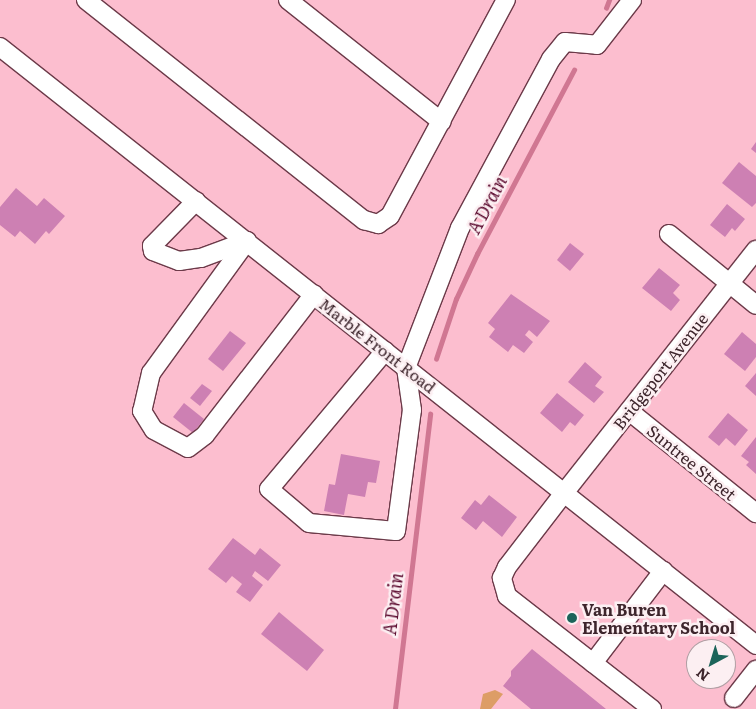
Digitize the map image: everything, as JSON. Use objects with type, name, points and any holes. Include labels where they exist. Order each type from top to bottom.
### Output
[{"type":"street","points":[[86,0],[364,220],[378,224],[390,216],[442,122],[500,2]]},
{"type":"street","points":[[288,0],[442,122]]},
{"type":"street","points":[[385,351],[269,489],[309,523],[396,531],[412,410],[406,368],[460,228],[551,59],[565,42],[597,45],[632,0]]},
{"type":"street","name":"Marble Front Road","points":[[0,46],[756,645]]},
{"type":"street","points":[[196,201],[152,246],[153,251],[180,261],[201,258],[247,241]]},
{"type":"street","points":[[669,234],[756,305]]},
{"type":"street","points":[[247,241],[151,373],[142,411],[154,430],[188,448],[205,435],[314,294]]},
{"type":"street","name":"Bridgeport Avenue","points":[[593,663],[507,596],[502,587],[507,567],[756,250]]},
{"type":"street","name":"Suntree Street","points":[[629,411],[756,512]]},
{"type":"street","points":[[652,709],[593,663],[663,571]]},
{"type":"street","points":[[734,698],[756,670]]},
{"type":"shaded area","points":[[495,690],[503,694],[491,709],[480,709],[483,694]]},
{"type":"building","points":[[756,142],[756,153],[751,149]]},
{"type":"building","points":[[739,162],[756,176],[756,203],[752,207],[722,183]]},
{"type":"building","points":[[16,188],[37,206],[44,198],[65,216],[49,234],[46,231],[35,244],[20,231],[15,237],[0,225],[0,207]]},
{"type":"building","points":[[727,204],[745,219],[735,231],[732,228],[725,237],[710,225]]},
{"type":"building","points":[[570,243],[584,254],[570,271],[557,260]]},
{"type":"building","points":[[659,268],[680,285],[673,293],[680,300],[671,311],[642,288]]},
{"type":"building","points":[[511,294],[550,321],[537,337],[529,330],[525,335],[533,342],[524,353],[513,345],[508,352],[489,337],[495,329],[488,323]]},
{"type":"building","points":[[230,331],[246,343],[223,371],[208,359]]},
{"type":"building","points":[[742,332],[756,344],[756,357],[745,371],[724,354]]},
{"type":"building","points":[[585,362],[602,377],[595,386],[604,392],[594,403],[568,382]]},
{"type":"building","points":[[756,373],[756,396],[745,386]]},
{"type":"building","points":[[202,384],[212,391],[200,406],[190,398]]},
{"type":"building","points":[[557,393],[584,415],[575,426],[570,422],[562,432],[540,413]]},
{"type":"building","points":[[184,403],[204,419],[193,433],[173,417]]},
{"type":"building","points":[[728,413],[748,430],[735,446],[726,438],[719,446],[708,437]]},
{"type":"building","points":[[756,437],[756,474],[746,465],[749,462],[741,456]]},
{"type":"building","points":[[341,454],[380,461],[376,483],[368,482],[365,497],[348,494],[344,515],[324,511],[329,484],[335,485]]},
{"type":"building","points":[[489,495],[517,517],[502,537],[483,521],[476,530],[461,518],[475,500],[481,505]]},
{"type":"building","points":[[233,538],[255,555],[260,548],[281,565],[268,581],[255,571],[252,576],[263,585],[250,602],[236,592],[242,584],[232,576],[226,583],[208,569]]},
{"type":"building","points":[[279,612],[324,650],[307,671],[261,634]]},
{"type":"building","points":[[532,649],[606,709],[531,709],[503,686],[511,676],[511,671]]},
{"type":"waterway","name":"A Drain","points":[[606,8],[609,0]]},
{"type":"waterway","name":"A Drain","points":[[436,359],[456,299],[477,254],[574,70]]},
{"type":"waterway","name":"A Drain","points":[[395,709],[430,414]]},
{"type":"place","name":"Van Buren Elementary School","points":[[572,618]]}]
